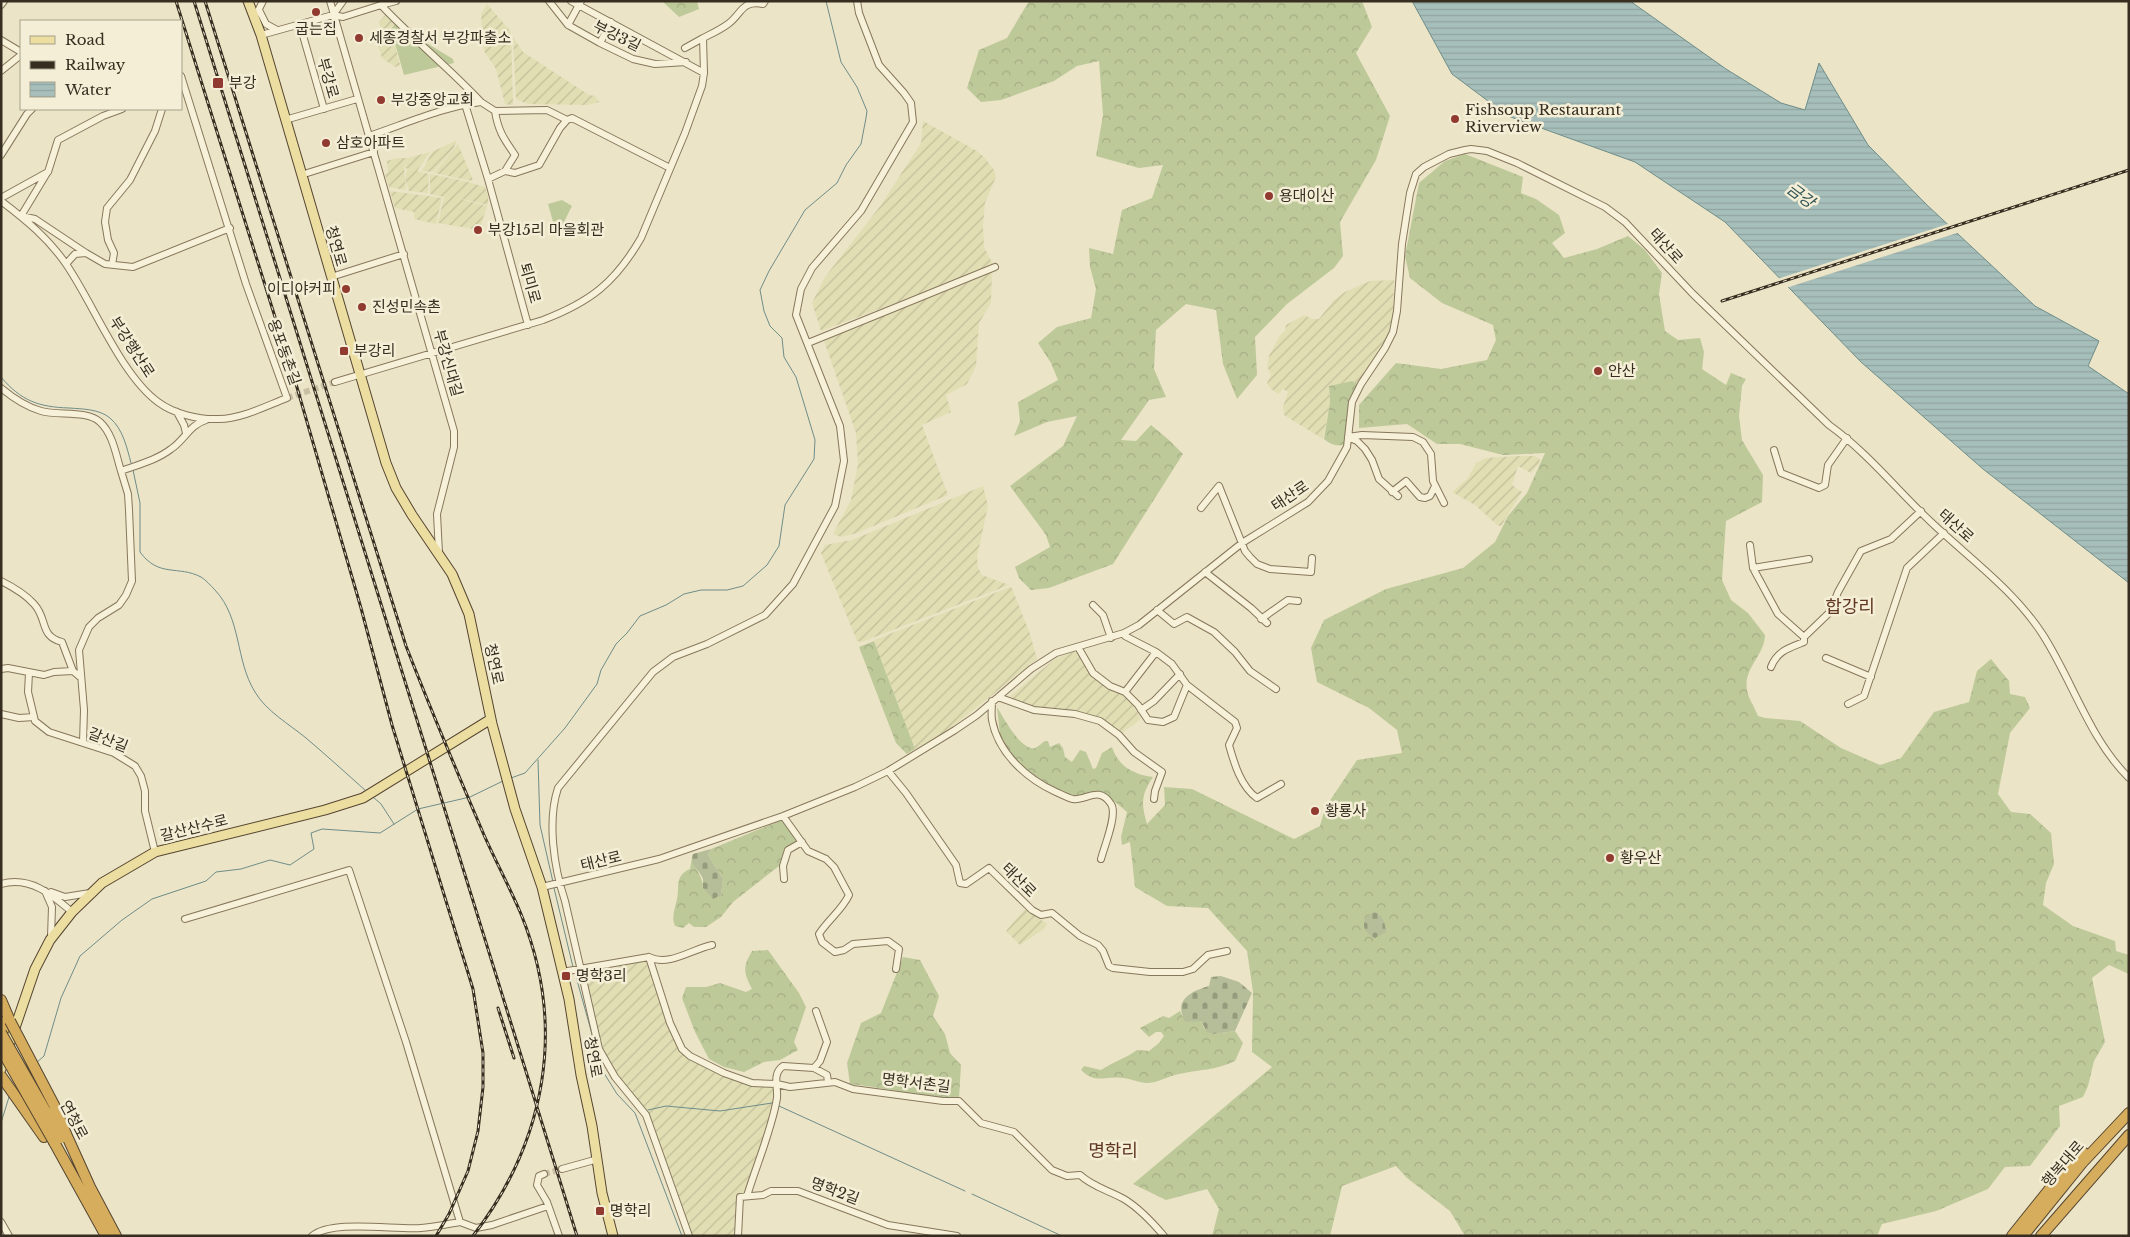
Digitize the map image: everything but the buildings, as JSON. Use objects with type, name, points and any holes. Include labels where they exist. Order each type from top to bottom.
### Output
[{"type":"highway","name":"연청로","points":[[1,1000],[4,1026],[55,1140],[105,1236]]},
{"type":"highway","points":[[1,1049],[55,1140]]},
{"type":"highway","name":"연청로","points":[[1,1059],[55,1140],[90,1187],[116,1236]]},
{"type":"highway","points":[[1,1076],[55,1140]]},
{"type":"highway","name":"행복대로","points":[[2023,1236],[2082,1163],[2129,1113]]},
{"type":"highway","points":[[2012,1236],[2065,1170],[2121,1122]]},
{"type":"highway","points":[[2049,1236],[2102,1173],[2129,1135]]},
{"type":"highway","name":"행복대로","points":[[2041,1236],[2129,1135]]},
{"type":"main road","name":"청연로","points":[[248,1],[261,35],[376,432],[396,488],[452,574],[469,614],[492,722],[516,809],[544,887],[573,1022],[604,1201],[613,1236]]},
{"type":"main road","name":"갈산산수로","points":[[1,1069],[35,969],[50,940],[90,893],[120,871],[155,852],[325,810],[369,795],[492,722]]},
{"type":"street","points":[[1,5],[4,1]]},
{"type":"street","points":[[254,19],[264,1]]},
{"type":"street","name":"부강신대길","points":[[330,1],[454,431],[454,447],[437,514],[439,554]]},
{"type":"street","points":[[333,15],[342,1]]},
{"type":"street","points":[[261,35],[333,15],[343,18],[396,1]]},
{"type":"street","name":"부강3길","points":[[549,1],[568,24],[600,43],[640,61],[655,64],[686,62]]},
{"type":"street","name":"부강3길","points":[[571,1],[580,3],[704,73]]},
{"type":"street","points":[[686,48],[726,26],[744,6],[753,2],[763,4],[765,1]]},
{"type":"street","points":[[689,1236],[646,1115],[615,1077],[599,1049],[565,901],[559,884],[552,819],[553,804],[558,788],[653,672],[673,657],[707,644],[765,615],[792,584],[835,506],[844,461],[840,426],[796,315],[801,289],[812,268],[862,211],[913,122],[911,103],[879,64],[859,12],[857,1]]},
{"type":"street","name":"부강3길","points":[[568,24],[580,3]]},
{"type":"street","points":[[381,5],[401,26],[442,62],[481,102],[495,111],[547,110],[567,120]]},
{"type":"street","points":[[259,10],[266,24],[272,29],[278,30]]},
{"type":"street","points":[[600,43],[611,22]]},
{"type":"street","name":"부강로","points":[[300,25],[324,108]]},
{"type":"street","points":[[335,382],[360,373],[528,325],[570,310],[604,286],[619,271],[641,238],[670,168],[702,86],[704,73],[703,38]]},
{"type":"street","points":[[1,40],[20,53]]},
{"type":"street","points":[[1,71],[20,55]]},
{"type":"street","name":"용포동촌길","points":[[183,83],[246,284],[287,398]]},
{"type":"street","points":[[285,120],[357,99]]},
{"type":"street","points":[[369,136],[466,104],[481,102]]},
{"type":"street","points":[[466,104],[488,180],[504,171],[515,155],[500,134],[495,111]]},
{"type":"street","points":[[1,155],[31,110]]},
{"type":"street","points":[[120,110],[58,140],[48,172],[21,216],[36,219],[105,264],[133,267],[230,228]]},
{"type":"street","points":[[112,265],[114,253],[106,230],[107,208],[130,180],[155,131],[162,110]]},
{"type":"street","points":[[504,171],[515,173],[539,165],[560,128],[567,120],[572,118],[670,168]]},
{"type":"street","name":"태산로","points":[[544,887],[659,859],[783,816],[888,771],[977,715],[1042,661],[1056,653],[1111,638],[1139,625],[1242,543],[1317,494],[1328,481],[1347,447],[1352,402],[1393,332],[1397,312],[1402,244],[1410,193],[1416,174],[1424,167],[1450,154],[1471,149],[1487,151],[1556,182],[1605,207],[1625,222],[1734,334],[1826,423],[1847,438],[1944,533],[1989,573],[2012,598],[2042,635],[2105,752],[2129,778]]},
{"type":"street","points":[[301,175],[374,152]]},
{"type":"street","points":[[1,200],[48,172]]},
{"type":"street","name":"퇴미로","points":[[488,180],[528,325]]},
{"type":"street","name":"부강행산로","points":[[1,200],[49,241],[66,264],[135,381],[158,402],[177,412],[221,420],[287,398]]},
{"type":"street","points":[[66,264],[75,254],[86,252]]},
{"type":"street","points":[[331,277],[404,254]]},
{"type":"street","points":[[808,343],[995,267]]},
{"type":"street","points":[[1,388],[14,398],[40,411],[94,418],[102,424],[110,436],[128,494],[132,581],[119,605],[98,618],[83,636],[78,650],[84,710],[83,743]]},
{"type":"street","points":[[177,412],[186,433]]},
{"type":"street","points":[[122,471],[167,452],[181,442],[186,433],[197,422],[208,419]]},
{"type":"street","points":[[1348,437],[1362,434],[1383,435],[1413,437],[1423,442],[1431,454],[1433,481],[1444,503]]},
{"type":"street","points":[[1348,437],[1357,441],[1365,449],[1372,460],[1379,478],[1395,494],[1406,481],[1420,497],[1425,498],[1430,496],[1435,486]]},
{"type":"street","points":[[1774,450],[1781,473],[1819,488],[1824,485],[1828,465],[1847,438]]},
{"type":"street","points":[[1201,508],[1219,486],[1242,543],[1250,557],[1257,564],[1270,569],[1311,572],[1312,558]]},
{"type":"street","points":[[1771,667],[1775,658],[1785,649],[1804,642],[1804,637],[1830,612],[1838,592],[1861,551],[1891,540],[1921,511]]},
{"type":"street","points":[[1848,704],[1864,696],[1907,568],[1944,533]]},
{"type":"street","points":[[1750,545],[1753,568],[1778,614],[1804,637]]},
{"type":"street","points":[[1753,568],[1809,559]]},
{"type":"street","points":[[1205,572],[1267,623]]},
{"type":"street","points":[[1,581],[34,603],[43,618],[46,635],[52,640],[62,642],[73,671],[80,677]]},
{"type":"street","points":[[1261,619],[1288,600],[1298,601]]},
{"type":"street","points":[[1094,605],[1103,615],[1111,638]]},
{"type":"street","points":[[1157,610],[1174,624],[1187,617],[1214,632],[1235,652],[1250,671],[1276,689]]},
{"type":"street","points":[[1124,633],[1125,636],[1156,652],[1172,664],[1187,685],[1235,722],[1238,728],[1229,745],[1242,780],[1253,795],[1257,798],[1281,784]]},
{"type":"street","points":[[1078,647],[1097,678],[1125,692],[1148,720],[1163,722],[1174,717],[1187,685]]},
{"type":"street","points":[[1125,692],[1156,652]]},
{"type":"street","points":[[1826,658],[1871,677]]},
{"type":"street","points":[[1,668],[44,676],[54,672],[73,671]]},
{"type":"street","points":[[1,714],[19,718],[34,717],[28,692],[29,673]]},
{"type":"street","points":[[1141,710],[1154,701],[1180,674]]},
{"type":"street","points":[[1101,859],[1114,814],[1111,804],[1099,795],[1092,794],[1074,800],[1040,785],[1028,777],[1006,750],[998,735],[992,720],[995,699],[1034,710],[1075,714],[1100,720],[1119,735],[1134,752],[1162,772],[1154,799]]},
{"type":"street","name":"갈산길","points":[[34,717],[35,721],[48,732],[114,753],[135,766],[141,776],[145,791],[146,812],[155,852]]},
{"type":"street","name":"태산로","points":[[888,771],[948,852],[956,866],[960,883],[966,884],[990,868],[1032,910],[1041,915],[1052,913],[1080,936],[1098,945],[1104,951],[1109,966],[1150,972],[1172,970],[1183,972],[1193,969],[1208,955],[1227,951]]},
{"type":"street","points":[[783,816],[808,851],[826,859],[834,868],[849,895],[844,907],[828,920],[819,934],[822,942],[835,952],[844,950],[854,944],[888,941],[899,949],[896,969]]},
{"type":"street","points":[[784,879],[783,866],[788,850],[802,842]]},
{"type":"street","points":[[185,919],[349,870],[406,1042],[460,1222]]},
{"type":"street","points":[[1,884],[11,881],[28,882],[64,897],[90,893]]},
{"type":"street","points":[[45,890],[72,912]]},
{"type":"street","points":[[45,890],[52,906],[53,916],[50,940]]},
{"type":"street","points":[[562,972],[650,958],[665,962],[698,948],[712,945]]},
{"type":"street","name":"명학서촌길","points":[[650,958],[670,1023],[682,1049],[690,1056],[734,1077],[752,1083],[777,1084],[790,1087],[835,1082],[853,1089],[942,1101],[959,1101],[981,1123],[1014,1132],[1052,1170],[1067,1176],[1080,1175],[1090,1184],[1124,1199],[1153,1223],[1164,1236]]},
{"type":"street","points":[[738,1236],[740,1197],[747,1196],[777,1098],[776,1075],[783,1066],[814,1068],[820,1061],[827,1042],[816,1011]]},
{"type":"street","name":"명학서촌길","points":[[814,1068],[827,1075],[828,1082]]},
{"type":"street","points":[[562,1169],[598,1159]]},
{"type":"street","points":[[544,1174],[539,1176],[537,1185],[548,1206],[559,1236]]},
{"type":"street","name":"명학2길","points":[[747,1196],[763,1195],[771,1191],[798,1191],[888,1225],[957,1236]]},
{"type":"street","points":[[312,1236],[320,1230],[367,1226],[420,1228],[460,1222],[476,1228],[492,1225],[548,1206]]},
{"type":"street","points":[[1,1222],[10,1236]]},
{"type":"shaded area","points":[[487,4],[511,32],[513,105],[505,104],[496,69],[484,51],[481,14]]},
{"type":"shaded area","points":[[386,14],[395,24],[391,28],[400,65],[395,67],[382,58],[378,45],[382,32],[379,22]]},
{"type":"shaded area","points":[[513,37],[523,52],[589,95],[595,96],[599,102],[587,105],[528,104],[516,99]]},
{"type":"shaded area","points":[[923,121],[977,151],[994,170],[996,177],[985,203],[983,226],[984,247],[994,266],[821,331],[812,303],[825,277],[881,205],[921,143]]},
{"type":"shaded area","points":[[457,140],[453,149],[433,172],[422,171],[432,152]]},
{"type":"shaded area","points":[[458,144],[473,180],[472,181],[434,173]]},
{"type":"shaded area","points":[[430,152],[417,171],[429,174],[428,193],[409,191],[405,179],[407,169],[416,171],[405,168],[408,158]]},
{"type":"shaded area","points":[[397,158],[408,158],[404,168],[406,190],[389,187],[385,174],[388,173],[387,161]]},
{"type":"shaded area","points":[[430,174],[485,187],[488,205],[456,198],[487,206],[481,225],[475,224],[473,229],[438,223],[444,197],[430,194]]},
{"type":"shaded area","points":[[390,191],[442,198],[436,224],[414,219],[414,212],[395,208]]},
{"type":"shaded area","points":[[992,272],[991,303],[979,323],[976,366],[967,384],[946,395],[951,412],[922,425],[948,495],[854,534],[841,537],[833,534],[851,500],[858,464],[856,433],[824,341],[846,330]]},
{"type":"shaded area","points":[[1394,280],[1393,321],[1387,338],[1376,359],[1358,384],[1352,381],[1329,386],[1330,402],[1323,439],[1284,415],[1283,407],[1288,392],[1283,389],[1278,394],[1270,388],[1267,383],[1271,375],[1267,366],[1269,356],[1280,335],[1285,331],[1286,325],[1304,315],[1312,319],[1319,319],[1334,300],[1345,292],[1370,281]]},
{"type":"shaded area","points":[[1535,456],[1540,459],[1539,464],[1531,473],[1518,466],[1512,485],[1522,492],[1501,526],[1497,525],[1475,505],[1452,492],[1468,478],[1476,463],[1486,458]]},
{"type":"shaded area","points":[[983,486],[988,506],[977,557],[978,568],[982,575],[1009,585],[862,642],[857,641],[821,553],[825,545],[852,540]]},
{"type":"shaded area","points":[[1010,587],[1030,634],[1037,659],[947,731],[915,749],[874,640]]},
{"type":"shaded area","points":[[1077,651],[1093,677],[1111,689],[1126,695],[1141,718],[1120,734],[1101,719],[1019,704],[1010,696],[1056,658]]},
{"type":"shaded area","points":[[1025,909],[1047,924],[1044,929],[1020,945],[1006,931]]},
{"type":"shaded area","points":[[647,960],[687,1057],[705,1067],[737,1080],[775,1086],[772,1111],[746,1195],[739,1196],[737,1236],[692,1236],[649,1115],[623,1084],[607,1060],[601,1043],[590,1003],[585,972],[588,969]]},
{"type":"green space","points":[[662,1],[697,1],[699,9],[679,17]]},
{"type":"green space","points":[[1029,1],[1362,1],[1372,27],[1356,53],[1390,116],[1376,160],[1340,222],[1343,256],[1334,268],[1287,304],[1255,337],[1257,375],[1237,399],[1223,364],[1216,310],[1186,304],[1156,330],[1154,369],[1166,397],[1149,400],[1121,440],[1136,441],[1151,425],[1183,454],[1113,564],[1049,588],[1031,590],[1019,578],[1015,567],[1050,547],[1046,535],[1010,486],[1063,446],[1077,416],[1047,422],[1014,436],[1020,421],[1018,402],[1058,380],[1051,363],[1038,343],[1057,327],[1091,318],[1096,289],[1090,267],[1089,248],[1113,254],[1122,210],[1152,198],[1163,165],[1139,168],[1096,156],[1103,115],[1099,61],[1077,66],[1054,81],[1001,100],[981,102],[967,88],[979,50],[1007,38]]},
{"type":"green space","points":[[395,24],[453,59],[454,63],[404,75],[391,29]]},
{"type":"green space","points":[[1465,154],[1523,177],[1521,193],[1536,199],[1559,215],[1565,233],[1552,243],[1564,258],[1597,249],[1628,236],[1645,250],[1662,273],[1659,294],[1665,331],[1678,340],[1700,338],[1704,352],[1702,369],[1726,385],[1731,373],[1746,379],[1742,386],[1739,416],[1742,440],[1763,475],[1762,502],[1726,521],[1722,580],[1731,600],[1748,613],[1765,635],[1762,649],[1751,668],[1747,682],[1747,690],[1758,716],[1800,721],[1841,748],[1880,765],[1901,758],[1934,712],[1969,702],[1977,671],[1991,659],[2009,681],[2010,694],[2025,697],[2030,708],[2010,733],[1998,794],[2011,812],[2030,814],[2051,833],[2054,864],[2046,883],[2043,905],[2073,926],[2115,941],[2116,951],[2129,955],[2129,974],[2109,965],[2092,978],[2105,1042],[2094,1061],[2088,1086],[2083,1097],[2059,1106],[2060,1126],[2030,1166],[2005,1167],[1988,1189],[1936,1211],[1882,1224],[1877,1236],[1465,1236],[1450,1211],[1407,1178],[1396,1166],[1342,1186],[1330,1236],[1212,1236],[1219,1209],[1207,1189],[1166,1200],[1133,1184],[1272,1067],[1252,1052],[1253,992],[1247,951],[1208,908],[1167,906],[1135,887],[1130,842],[1122,845],[1121,837],[1127,812],[1114,801],[1099,793],[1073,797],[1044,785],[1022,768],[1000,735],[997,707],[1018,739],[1030,748],[1035,748],[1045,741],[1048,741],[1050,747],[1059,743],[1063,748],[1065,757],[1072,762],[1080,750],[1086,752],[1093,769],[1096,768],[1102,753],[1112,747],[1118,759],[1133,772],[1153,777],[1143,799],[1147,824],[1165,805],[1164,787],[1192,789],[1294,839],[1320,826],[1325,808],[1357,760],[1402,753],[1397,730],[1369,708],[1317,682],[1311,648],[1324,620],[1386,589],[1463,568],[1495,542],[1508,516],[1527,493],[1545,453],[1503,455],[1460,444],[1437,444],[1407,424],[1359,428],[1359,405],[1396,363],[1441,369],[1487,360],[1496,340],[1493,325],[1442,303],[1410,278],[1405,256],[1419,183],[1445,161]]},
{"type":"green space","points":[[562,200],[572,206],[561,228],[553,222],[548,204]]},
{"type":"green space","points":[[1352,381],[1358,384],[1350,397],[1345,445],[1334,445],[1324,439],[1330,402],[1329,386]]},
{"type":"green space","points":[[874,641],[915,749],[907,754],[896,743],[859,647]]},
{"type":"green space","points":[[782,820],[800,842],[784,850],[779,866],[733,902],[721,917],[706,927],[694,927],[689,923],[683,928],[675,926],[673,916],[680,878],[690,869],[692,858],[702,880],[703,888],[721,895],[723,879],[708,855],[711,849]]},
{"type":"green space","points":[[711,849],[708,855],[723,879],[721,895],[713,899],[703,888],[702,876],[692,861],[693,854]]},
{"type":"green space","points":[[1374,912],[1384,922],[1386,932],[1375,938],[1367,932],[1364,925],[1366,918]]},
{"type":"green space","points":[[768,950],[799,993],[806,1007],[794,1042],[798,1050],[780,1060],[764,1062],[744,1072],[724,1067],[709,1059],[695,1032],[682,998],[686,987],[706,987],[720,983],[746,992],[752,989],[747,979],[745,966],[752,951]]},
{"type":"green space","points":[[903,957],[920,960],[939,996],[933,1016],[945,1034],[950,1053],[961,1065],[959,1098],[931,1097],[850,1084],[847,1063],[861,1023],[881,1013]]},
{"type":"green space","points":[[1221,976],[1239,982],[1252,993],[1235,1031],[1213,1034],[1207,1032],[1201,1021],[1186,1022],[1181,1008],[1182,1003],[1190,994],[1209,986],[1211,977]]},
{"type":"green space","points":[[1180,1011],[1183,1017],[1201,1021],[1204,1028],[1213,1034],[1235,1031],[1243,1043],[1235,1061],[1214,1068],[1179,1074],[1146,1083],[1117,1077],[1091,1077],[1081,1070],[1084,1066],[1101,1070],[1137,1050],[1149,1051],[1164,1036],[1161,1032],[1156,1032],[1149,1037],[1140,1028],[1163,1016],[1169,1018]]},
{"type":"water","name":"금강","points":[[1412,1],[1630,1],[1726,69],[1781,103],[1805,110],[1819,63],[1868,145],[1927,205],[2035,306],[2099,341],[2088,366],[2129,394],[2129,583],[1983,469],[1861,362],[1725,222],[1635,162],[1508,116],[1452,74]]},
{"type":"pier","points":[[1951,223],[1960,232],[1786,288],[1777,279]]},
{"type":"waterway","points":[[511,778],[525,773],[565,728],[597,684],[601,670],[616,644],[640,616],[666,605],[684,594],[701,590],[727,590],[743,586],[767,565],[779,546],[785,505],[814,459],[815,440],[796,377],[784,357],[782,338],[770,326],[764,311],[760,290],[805,210],[837,183],[846,165],[861,144],[867,111],[857,87],[841,62],[826,1]]},
{"type":"waterway","points":[[1,377],[16,392],[31,401],[49,406],[91,410],[106,415],[114,422],[121,433],[131,463]]},
{"type":"waterway","points":[[133,470],[140,503],[140,552],[154,565],[203,578],[215,590],[224,601],[230,614],[244,667],[260,699],[271,711],[306,738],[366,791]]},
{"type":"waterway","points":[[538,760],[540,825],[553,882]]},
{"type":"waterway","points":[[36,1063],[44,1056],[61,998],[80,956],[122,920],[152,899],[206,881],[216,872],[241,869],[270,860],[290,865],[314,849],[311,833],[322,829],[380,833],[418,809],[470,797],[503,781]]},
{"type":"waterway","points":[[373,797],[381,804],[394,824]]},
{"type":"waterway","points":[[554,888],[573,967]]},
{"type":"waterway","points":[[575,973],[602,1070],[617,1094],[635,1113],[682,1236]]},
{"type":"waterway","points":[[1,1123],[9,1097]]},
{"type":"waterway","points":[[648,1110],[666,1106],[720,1111],[772,1103]]},
{"type":"waterway","points":[[779,1106],[965,1191]]},
{"type":"waterway","points":[[972,1194],[1062,1236]]},
{"type":"tunnel","points":[[287,398],[335,382]]},
{"type":"tunnel","points":[[544,1174],[562,1169]]},
{"type":"railway","points":[[176,1],[182,20]]},
{"type":"railway","points":[[194,1],[577,1236]]},
{"type":"railway","points":[[205,1],[406,646],[484,835],[521,914],[535,956],[543,999],[545,1040],[542,1082],[532,1122],[518,1162],[498,1200],[473,1236]]},
{"type":"railway","points":[[182,20],[296,384],[361,608],[392,725],[473,989],[483,1053],[483,1087],[478,1131],[468,1171],[449,1214],[436,1236]]},
{"type":"railway","points":[[1722,301],[2129,170]]},
{"type":"railway","points":[[498,1008],[514,1058]]},
{"type":"place","name":"굽는집","points":[[316,12]]},
{"type":"place","name":"세종경찰서 부강파출소","points":[[359,38]]},
{"type":"place","name":"부강","points":[[218,83]]},
{"type":"place","name":"부강중앙교회","points":[[381,100]]},
{"type":"place","name":"Fishsoup Restaurant Riverview","points":[[1455,119]]},
{"type":"place","name":"삼호아파트","points":[[326,143]]},
{"type":"place","name":"용대이산","points":[[1269,196]]},
{"type":"place","name":"부강15리 마을회관","points":[[478,230]]},
{"type":"place","name":"이디야커피","points":[[346,289]]},
{"type":"place","name":"진성민속촌","points":[[362,307]]},
{"type":"place","name":"부강리","points":[[344,351]]},
{"type":"place","name":"안산","points":[[1598,371]]},
{"type":"place","name":"황룡사","points":[[1315,811]]},
{"type":"place","name":"황우산","points":[[1610,858]]},
{"type":"place","name":"명학3리","points":[[566,976]]},
{"type":"place","name":"명학리","points":[[600,1211]]},
{"type":"district","name":"합강리","points":[[1850,607]]},
{"type":"district","name":"명학리","points":[[1113,1151]]}]
